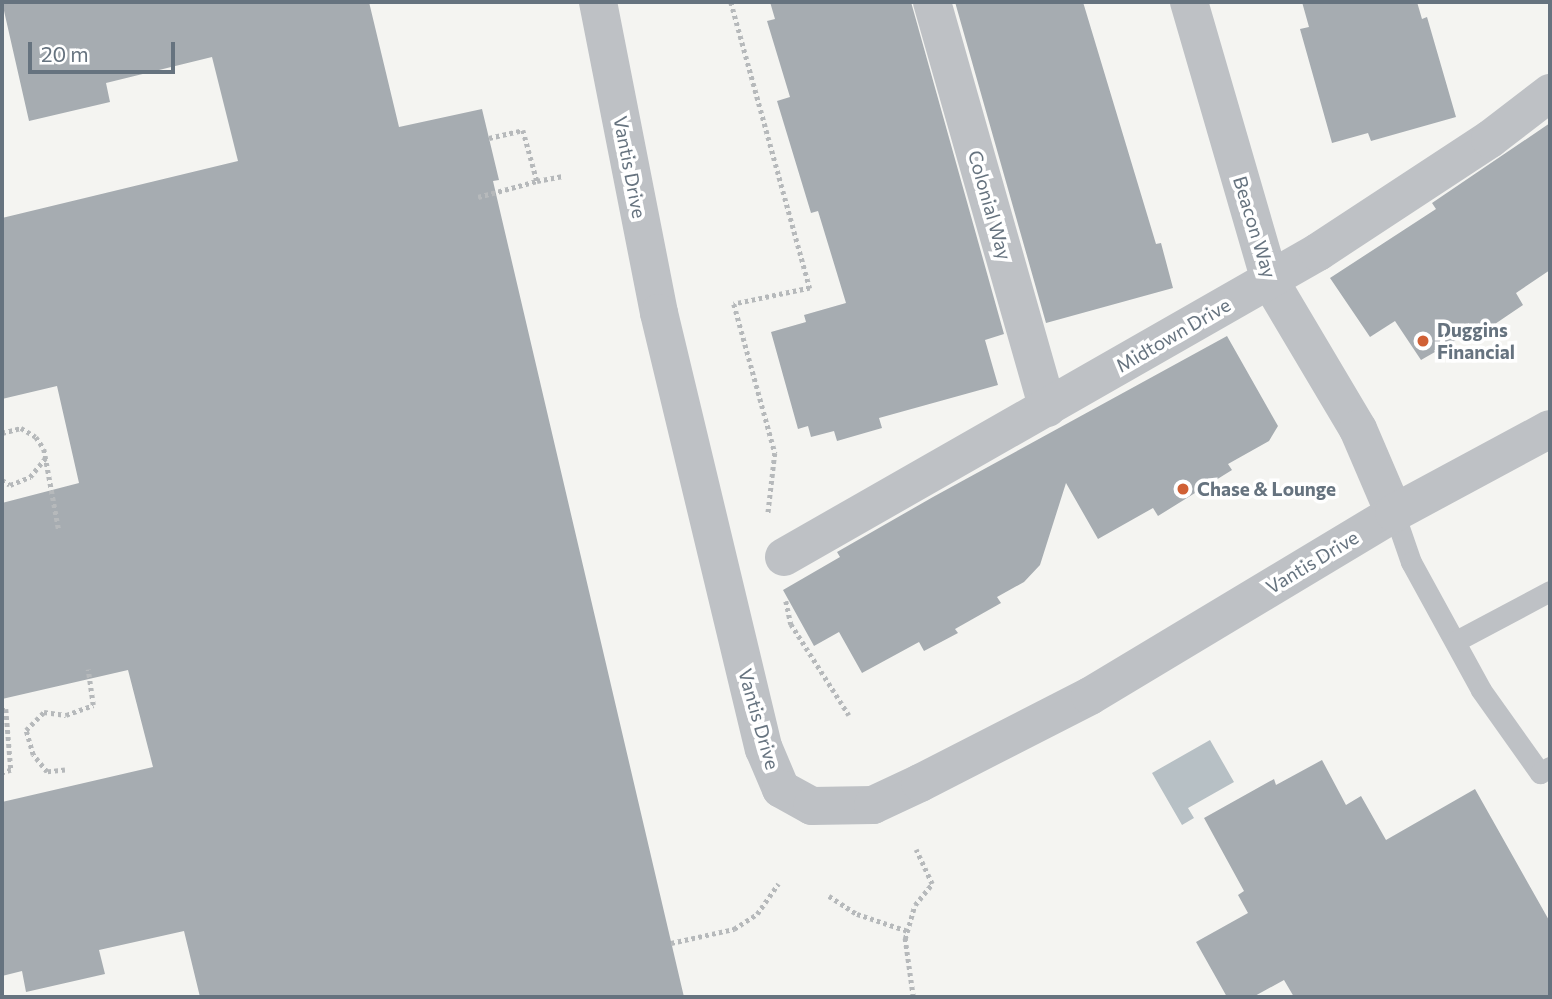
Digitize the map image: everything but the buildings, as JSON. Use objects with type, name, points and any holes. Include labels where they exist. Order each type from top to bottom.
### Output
[{"type":"street","name":"Vantis Drive","points":[[598,2],[659,313],[764,749],[781,789],[812,806],[873,805],[1090,696],[1394,513],[1550,429]]},
{"type":"street","name":"Colonial Way","points":[[932,2],[1048,408]]},
{"type":"street","name":"Beacon Way","points":[[1189,2],[1270,281],[1358,429],[1394,513]]},
{"type":"street","name":"Midtown Drive","points":[[775,540],[1048,408],[1270,281],[1490,139],[1550,93]]},
{"type":"lane","points":[[1394,513],[1411,562],[1481,690],[1540,773],[1550,766]]},
{"type":"lane","points":[[1456,641],[1550,591]]},
{"type":"path","points":[[731,2],[810,288],[734,304],[775,453],[775,540]]},
{"type":"path","points":[[489,138],[523,130],[537,181]]},
{"type":"path","points":[[478,197],[562,176]]},
{"type":"path","points":[[2,433],[21,428],[36,437],[46,457],[59,531]]},
{"type":"path","points":[[2,480],[10,485],[30,477],[46,457]]},
{"type":"path","points":[[785,599],[791,624],[849,715]]},
{"type":"path","points":[[65,770],[47,772],[33,755],[26,730],[44,712],[66,715],[93,705],[88,669]]},
{"type":"path","points":[[2,711],[6,709],[11,770],[2,773]]},
{"type":"path","points":[[913,997],[908,931],[915,905],[932,884],[916,849]]},
{"type":"path","points":[[671,943],[734,929],[757,914],[778,884]]},
{"type":"path","points":[[829,897],[857,914],[908,931]]},
{"type":"shaded area","points":[[1210,740],[1234,782],[1188,808],[1194,818],[1182,825],[1152,773]]},
{"type":"place","name":"Duggins Financial","points":[[1423,341]]},
{"type":"place","name":"Chase & Lounge","points":[[1183,489]]}]
